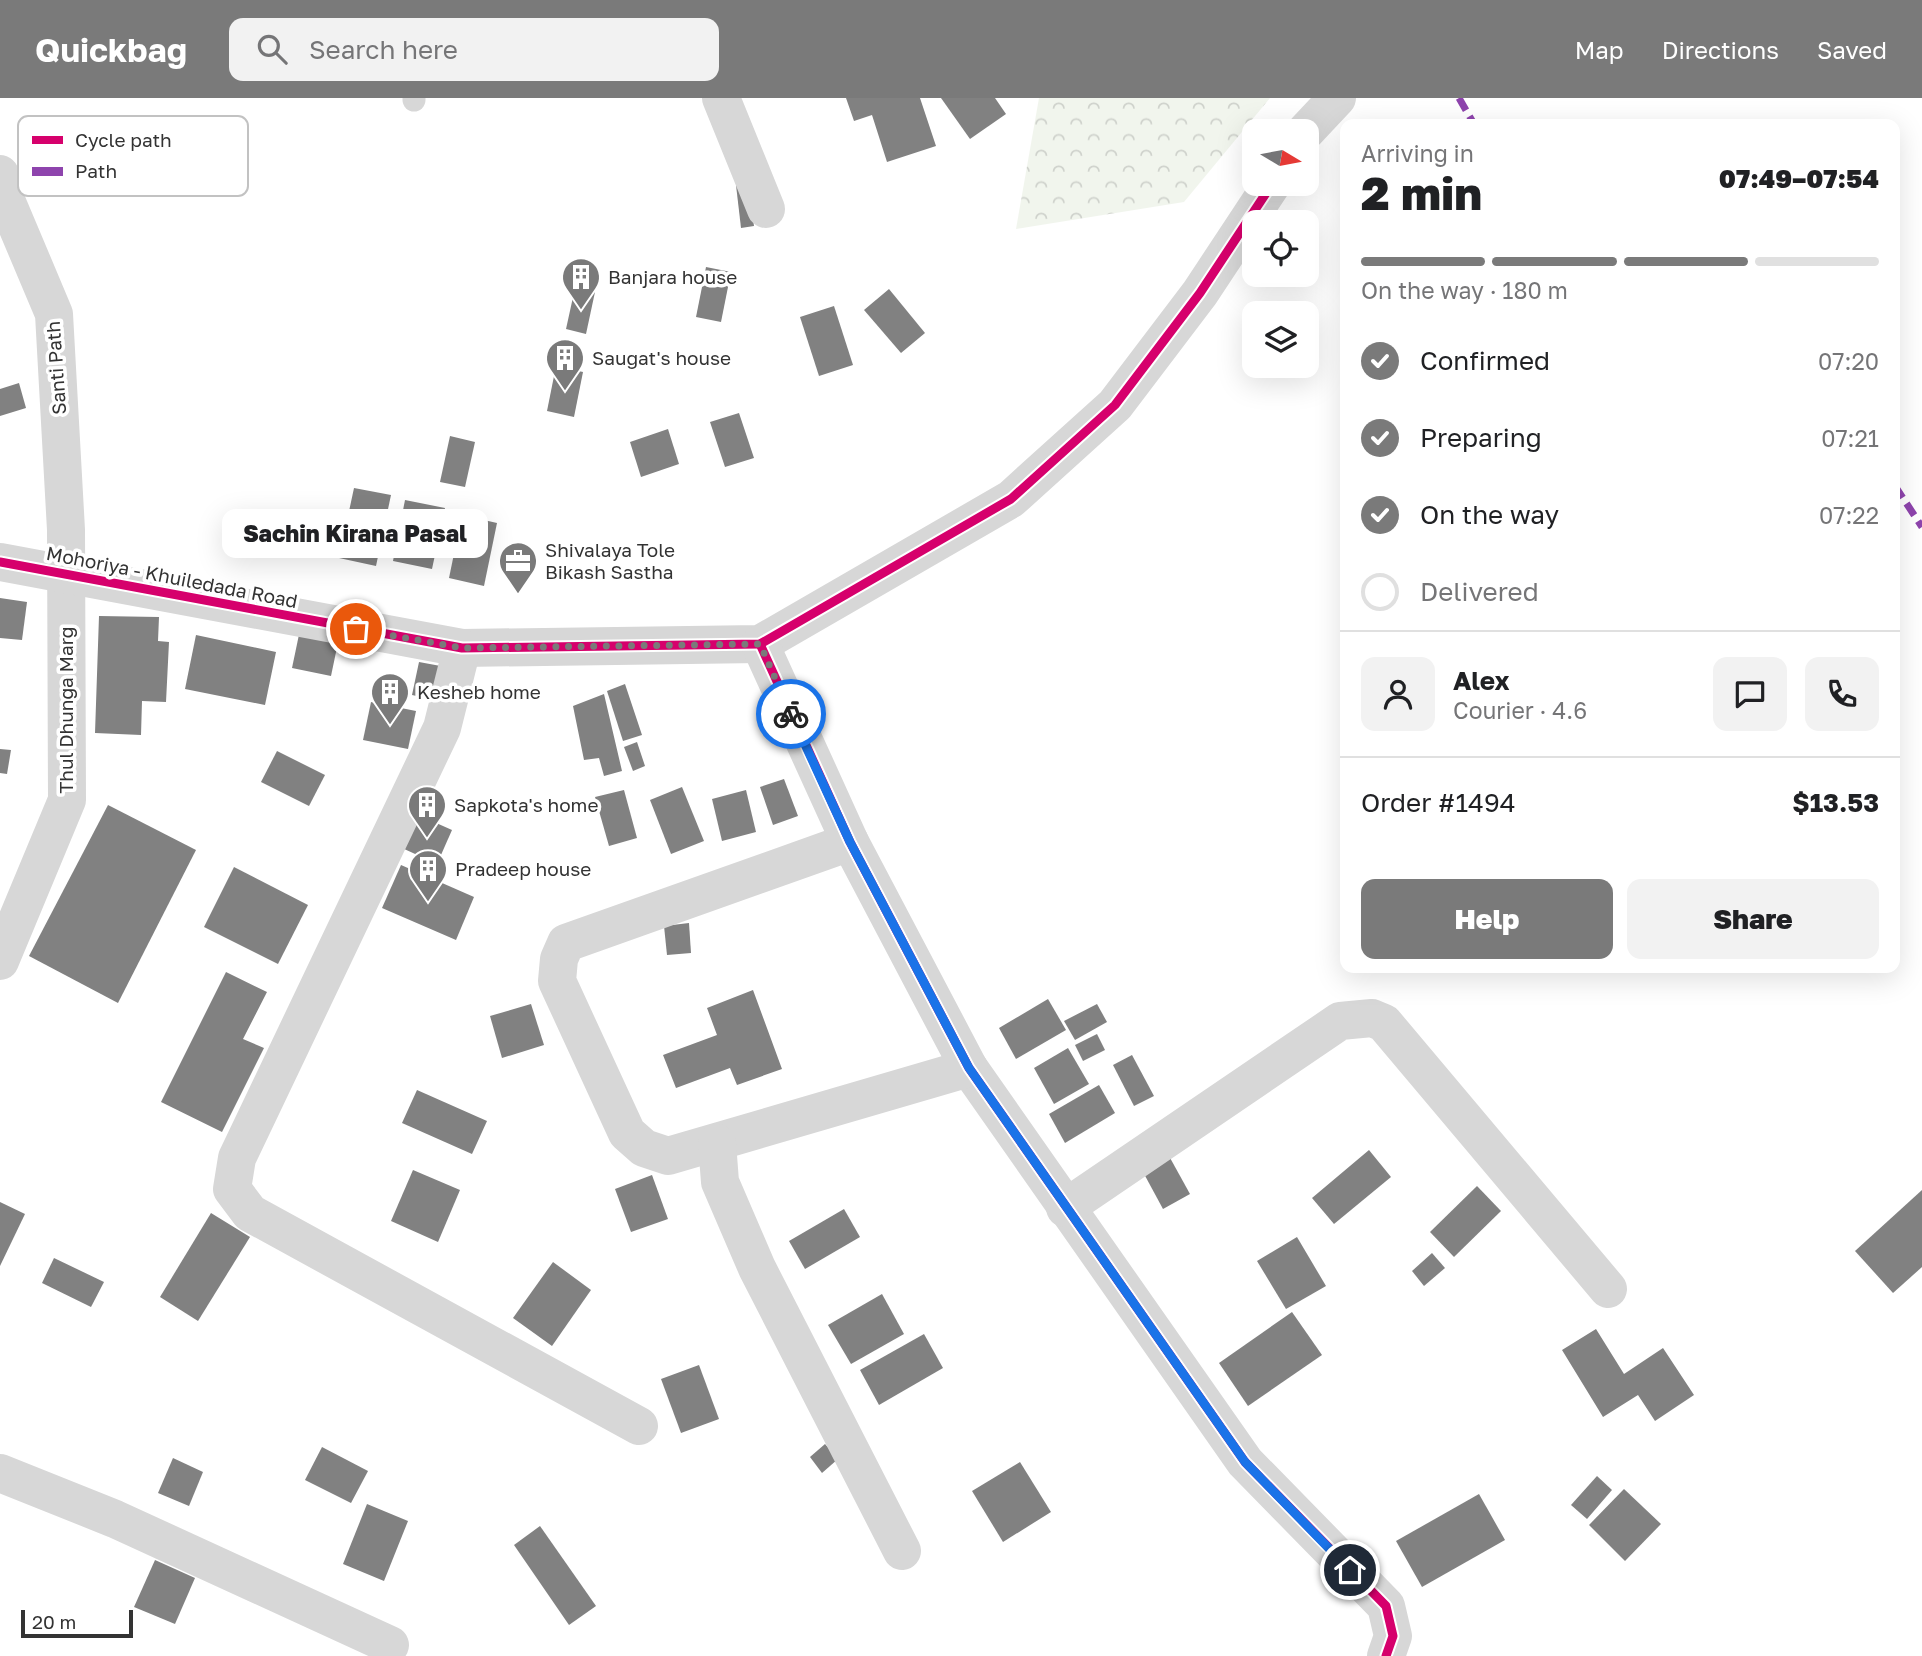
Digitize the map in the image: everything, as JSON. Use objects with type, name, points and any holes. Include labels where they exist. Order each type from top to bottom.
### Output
[{"type":"street","points":[[720,98],[766,209]]},
{"type":"street","points":[[1317,119],[1337,98]]},
{"type":"street","name":"Santi Path","points":[[0,174],[6,200],[54,314],[66,530]]},
{"type":"street","name":"Mohoriya - Khuiledada Road","points":[[0,562],[462,648],[760,644],[1011,499],[1115,405],[1200,293],[1264,196]]},
{"type":"street","name":"Thul Dhunga Marg","points":[[0,961],[67,800],[66,530]]},
{"type":"street","points":[[760,644],[850,842],[969,1068],[1245,1462],[1386,1606],[1393,1636],[1386,1656]]},
{"type":"street","points":[[462,648],[442,728],[237,1158],[232,1189],[250,1213],[639,1426]]},
{"type":"street","points":[[850,842],[566,943],[559,959],[557,981],[626,1133],[645,1148],[668,1156],[969,1068]]},
{"type":"street","points":[[1065,1208],[1340,1021],[1372,1018],[1384,1023],[1608,1289]]},
{"type":"street","points":[[718,1143],[720,1182],[757,1268],[902,1551]]},
{"type":"street","points":[[0,1473],[116,1519],[390,1644]]},
{"type":"green space","points":[[1039,98],[1270,98],[1253,119],[1242,119],[1242,132],[1184,202],[1016,229]]},
{"type":"building","points":[[846,98],[920,98],[936,146],[887,162],[872,115],[854,121]]},
{"type":"building","points":[[941,98],[995,98],[1006,114],[970,139]]},
{"type":"building","points":[[748,184],[754,226],[741,228],[736,185]]},
{"type":"building","points":[[706,267],[731,272],[721,322],[696,317]]},
{"type":"building","name":"Banjara house","points":[[575,288],[595,292],[586,334],[566,329]]},
{"type":"building","points":[[889,289],[925,333],[901,353],[864,310]]},
{"type":"building","points":[[834,306],[853,365],[819,376],[800,317]]},
{"type":"building","name":"Saugat's house","points":[[556,366],[583,372],[574,417],[547,411]]},
{"type":"building","points":[[19,383],[26,408],[0,416],[0,389]]},
{"type":"building","points":[[739,413],[754,458],[725,467],[710,422]]},
{"type":"building","points":[[668,429],[679,464],[641,477],[630,442]]},
{"type":"building","points":[[450,436],[475,442],[465,487],[440,482]]},
{"type":"building","points":[[354,488],[391,495],[376,566],[339,558]]},
{"type":"building","points":[[405,500],[445,508],[432,569],[393,561]]},
{"type":"building","points":[[462,515],[497,523],[484,586],[449,578]]},
{"type":"building","points":[[0,598],[27,602],[22,640],[0,638]]},
{"type":"building","points":[[99,616],[159,617],[158,641],[169,642],[166,702],[142,701],[141,735],[95,733]]},
{"type":"building","points":[[301,625],[340,633],[331,676],[292,668]]},
{"type":"building","points":[[196,635],[276,652],[265,705],[185,689]]},
{"type":"building","points":[[419,662],[446,667],[439,701],[412,695]]},
{"type":"building","points":[[625,684],[642,735],[623,741],[607,691]]},
{"type":"building","points":[[604,694],[622,771],[604,776],[599,758],[584,760],[573,706]]},
{"type":"building","name":"Kesheb home","points":[[371,702],[416,711],[408,749],[363,740]]},
{"type":"building","points":[[637,742],[645,766],[633,771],[624,747]]},
{"type":"building","points":[[0,749],[11,750],[7,774],[0,773]]},
{"type":"building","points":[[277,751],[325,775],[309,806],[261,782]]},
{"type":"building","points":[[784,779],[798,816],[773,825],[760,787]]},
{"type":"building","points":[[682,787],[704,841],[671,854],[650,800]]},
{"type":"building","points":[[624,790],[637,838],[609,846],[595,797]]},
{"type":"building","points":[[746,790],[756,832],[722,841],[712,799]]},
{"type":"building","points":[[108,805],[196,850],[118,1003],[29,956]]},
{"type":"building","name":"Sapkota's home","points":[[416,814],[452,830],[437,864],[402,848]]},
{"type":"building","name":"Pradeep house","points":[[401,865],[474,897],[456,940],[382,908]]},
{"type":"building","points":[[234,867],[308,905],[278,964],[204,927]]},
{"type":"building","points":[[689,923],[691,953],[667,955],[664,926]]},
{"type":"building","points":[[226,972],[267,992],[243,1039],[264,1048],[222,1132],[161,1102]]},
{"type":"building","points":[[753,990],[782,1069],[737,1085],[730,1068],[676,1088],[663,1055],[717,1035],[707,1008]]},
{"type":"building","points":[[1048,999],[1066,1030],[1016,1059],[999,1028]]},
{"type":"building","points":[[531,1004],[544,1045],[502,1058],[490,1016]]},
{"type":"building","points":[[1097,1004],[1107,1022],[1075,1040],[1064,1021]]},
{"type":"building","points":[[1097,1034],[1105,1050],[1083,1061],[1075,1045]]},
{"type":"building","points":[[1068,1048],[1089,1084],[1054,1104],[1034,1068]]},
{"type":"building","points":[[1132,1055],[1154,1096],[1134,1106],[1113,1065]]},
{"type":"building","points":[[1099,1085],[1115,1113],[1065,1143],[1049,1114]]},
{"type":"building","points":[[417,1090],[487,1121],[472,1154],[402,1123]]},
{"type":"building","points":[[1369,1150],[1391,1177],[1334,1224],[1312,1198]]},
{"type":"building","points":[[1169,1156],[1190,1194],[1163,1209],[1143,1172]]},
{"type":"building","points":[[413,1170],[460,1190],[438,1242],[391,1221]]},
{"type":"building","points":[[652,1175],[668,1219],[631,1232],[615,1189]]},
{"type":"building","points":[[1477,1186],[1501,1211],[1454,1257],[1430,1232]]},
{"type":"building","points":[[1922,1190],[1922,1267],[1893,1293],[1855,1251]]},
{"type":"building","points":[[0,1202],[25,1214],[0,1266]]},
{"type":"building","points":[[844,1209],[860,1237],[805,1269],[789,1241]]},
{"type":"building","points":[[211,1213],[250,1237],[198,1321],[160,1297]]},
{"type":"building","points":[[1297,1237],[1326,1286],[1286,1309],[1257,1261]]},
{"type":"building","points":[[1432,1253],[1445,1268],[1424,1286],[1412,1271]]},
{"type":"building","points":[[54,1258],[104,1282],[91,1307],[42,1283]]},
{"type":"building","points":[[553,1262],[591,1290],[552,1346],[513,1318]]},
{"type":"building","points":[[882,1294],[904,1334],[851,1364],[828,1325]]},
{"type":"building","points":[[1292,1312],[1322,1355],[1248,1406],[1219,1363]]},
{"type":"building","points":[[1596,1329],[1624,1374],[1663,1348],[1694,1395],[1655,1421],[1638,1395],[1603,1417],[1562,1350]]},
{"type":"building","points":[[924,1334],[943,1368],[879,1405],[860,1370]]},
{"type":"building","points":[[699,1365],[719,1419],[681,1433],[661,1379]]},
{"type":"building","points":[[825,1444],[838,1459],[822,1473],[810,1457]]},
{"type":"building","points":[[322,1447],[368,1471],[351,1503],[305,1480]]},
{"type":"building","points":[[173,1458],[203,1472],[189,1506],[158,1493]]},
{"type":"building","points":[[1020,1462],[1051,1512],[1003,1542],[972,1491]]},
{"type":"building","points":[[1597,1476],[1612,1490],[1587,1519],[1571,1505]]},
{"type":"building","points":[[1624,1489],[1661,1524],[1625,1561],[1589,1525]]},
{"type":"building","points":[[1479,1494],[1505,1540],[1422,1587],[1396,1541]]},
{"type":"building","points":[[367,1504],[408,1521],[384,1581],[343,1564]]},
{"type":"building","points":[[540,1526],[596,1606],[569,1625],[514,1545]]},
{"type":"building","points":[[155,1560],[195,1578],[175,1624],[134,1607]]},
{"type":"marked path","points":[[1459,98],[1471,119]]},
{"type":"marked path","points":[[1900,494],[1922,527]]},
{"type":"cycle path","points":[[0,562],[462,648],[760,644],[1011,499],[1115,405],[1200,293],[1264,196]]},
{"type":"cycle path","points":[[760,644],[850,842],[969,1068],[1245,1462],[1386,1606],[1393,1636],[1386,1656]]},
{"type":"way so far","points":[[356,629],[462,648],[760,644],[791,714]]},
{"type":"place","name":"Banjara house","points":[[581,311]]},
{"type":"place","name":"Saugat's house","points":[[565,392]]},
{"type":"place","name":"Shivalaya Tole Bikash Sastha","points":[[518,595]]},
{"type":"place","name":"Sachin Kirana Pasal","points":[[356,629]]},
{"type":"place","name":"Kesheb home","points":[[390,726]]},
{"type":"place","name":"Sapkota's home","points":[[427,839]]},
{"type":"place","name":"Pradeep house","points":[[428,903]]},
{"type":"route","points":[[791,714],[850,842],[969,1068],[1245,1462],[1350,1570]]}]
